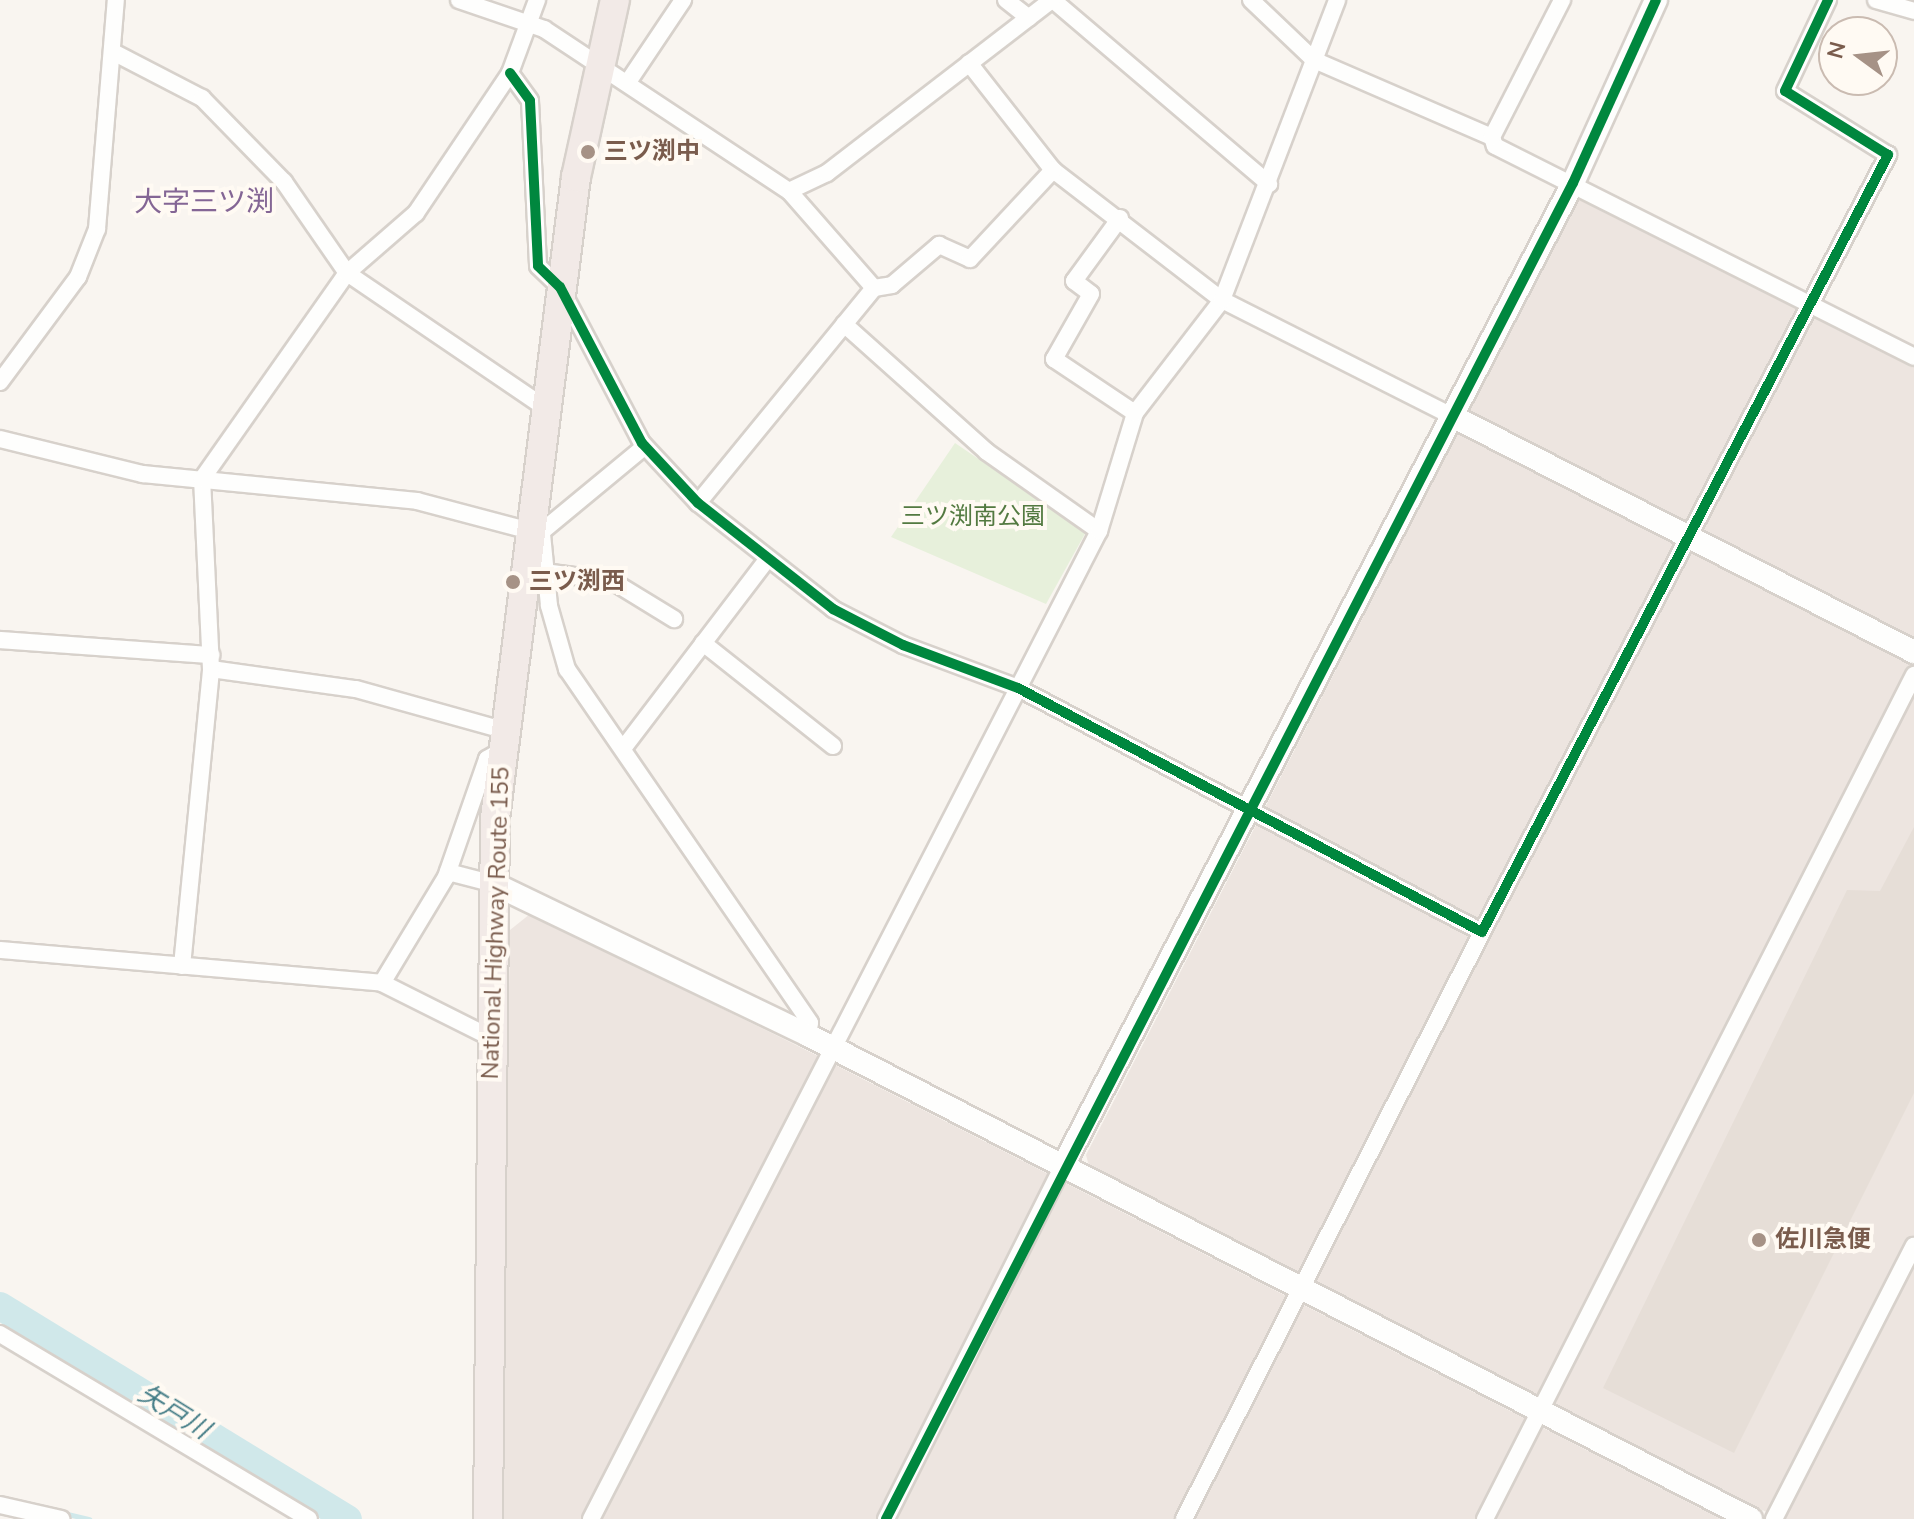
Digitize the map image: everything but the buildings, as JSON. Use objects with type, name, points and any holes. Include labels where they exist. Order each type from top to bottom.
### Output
[{"type":"highway","name":"National Highway Route 155","points":[[488,1519],[494,884],[502,740],[534,529],[544,407],[560,287],[600,62],[615,0]]},
{"type":"street","points":[[0,382],[78,277],[97,229],[117,54],[116,0]]},
{"type":"street","points":[[459,0],[530,23],[600,62],[789,191],[874,288]]},
{"type":"street","points":[[182,966],[211,662],[202,479],[347,273],[416,213],[510,73],[537,0]]},
{"type":"street","points":[[628,82],[683,0]]},
{"type":"street","points":[[1006,0],[1029,18]]},
{"type":"street","points":[[789,191],[827,173],[1053,0],[1269,184]]},
{"type":"street","points":[[1251,0],[1314,60],[1492,137]]},
{"type":"street","points":[[591,1519],[1099,531],[1135,413],[1222,300],[1337,0]]},
{"type":"street","points":[[1562,0],[1492,137],[1495,146],[1914,357]]},
{"type":"street","points":[[886,1519],[1063,1166],[1573,183],[1656,0]]},
{"type":"street","points":[[1184,1519],[1482,932],[1888,155],[1785,91],[1828,0]]},
{"type":"street","points":[[1876,0],[1914,11]]},
{"type":"street","points":[[117,54],[202,98],[284,182],[347,273],[544,407]]},
{"type":"street","points":[[969,63],[1053,170],[1120,218],[1222,300],[1686,539],[1914,652]]},
{"type":"street","points":[[510,73],[530,101],[538,266],[560,287],[645,446],[698,503],[765,562],[903,645],[1018,688],[1482,932]]},
{"type":"street","points":[[698,503],[874,288],[892,285],[939,245],[970,259],[1053,170]]},
{"type":"street","points":[[1120,218],[1074,281],[1091,294],[1054,359],[1135,413]]},
{"type":"street","points":[[844,324],[987,452],[1099,531]]},
{"type":"street","points":[[0,439],[143,474],[417,501],[534,529]]},
{"type":"street","points":[[534,529],[645,446]]},
{"type":"street","points":[[534,529],[567,669],[625,746],[810,1023],[808,1035]]},
{"type":"street","points":[[625,746],[765,562]]},
{"type":"street","points":[[544,572],[612,581],[674,619]]},
{"type":"street","points":[[0,640],[211,662],[356,689],[502,740],[487,759],[463,813],[448,872],[382,983]]},
{"type":"street","points":[[703,643],[833,746]]},
{"type":"street","points":[[1485,1519],[1914,675]]},
{"type":"street","points":[[448,872],[494,884],[808,1035],[1751,1519]]},
{"type":"street","points":[[0,950],[382,983],[492,1038]]},
{"type":"street","points":[[1774,1519],[1914,1246]]},
{"type":"street","points":[[0,1334],[309,1519]]},
{"type":"street","points":[[0,1505],[61,1519]]},
{"type":"shaded area","points":[[1581,194],[1914,366],[1914,1519],[1780,1519],[1089,1166],[1086,1155]]},
{"type":"shaded area","points":[[530,914],[814,1054],[1721,1519],[500,1519],[510,930]]},
{"type":"green space","name":"三ツ渕南公園","points":[[955,443],[1086,532],[1046,604],[891,537]]},
{"type":"waterway","name":"矢戸川","points":[[0,1306],[348,1519]]},
{"type":"waterway","points":[[63,1513],[89,1519]]},
{"type":"cycle path","points":[[886,1519],[1573,183],[1656,0]]},
{"type":"cycle path","points":[[510,73],[530,101],[538,266],[560,287],[642,443],[698,503],[833,609],[903,645],[1018,688],[1482,932],[1888,155],[1785,91],[1828,0]]},
{"type":"place","name":"三ツ渕中","points":[[588,152]]},
{"type":"place","name":"三ツ渕西","points":[[513,582]]},
{"type":"place","name":"佐川急便","points":[[1759,1240]]},
{"type":"district","name":"大字三ツ渕","points":[[204,202]]}]
